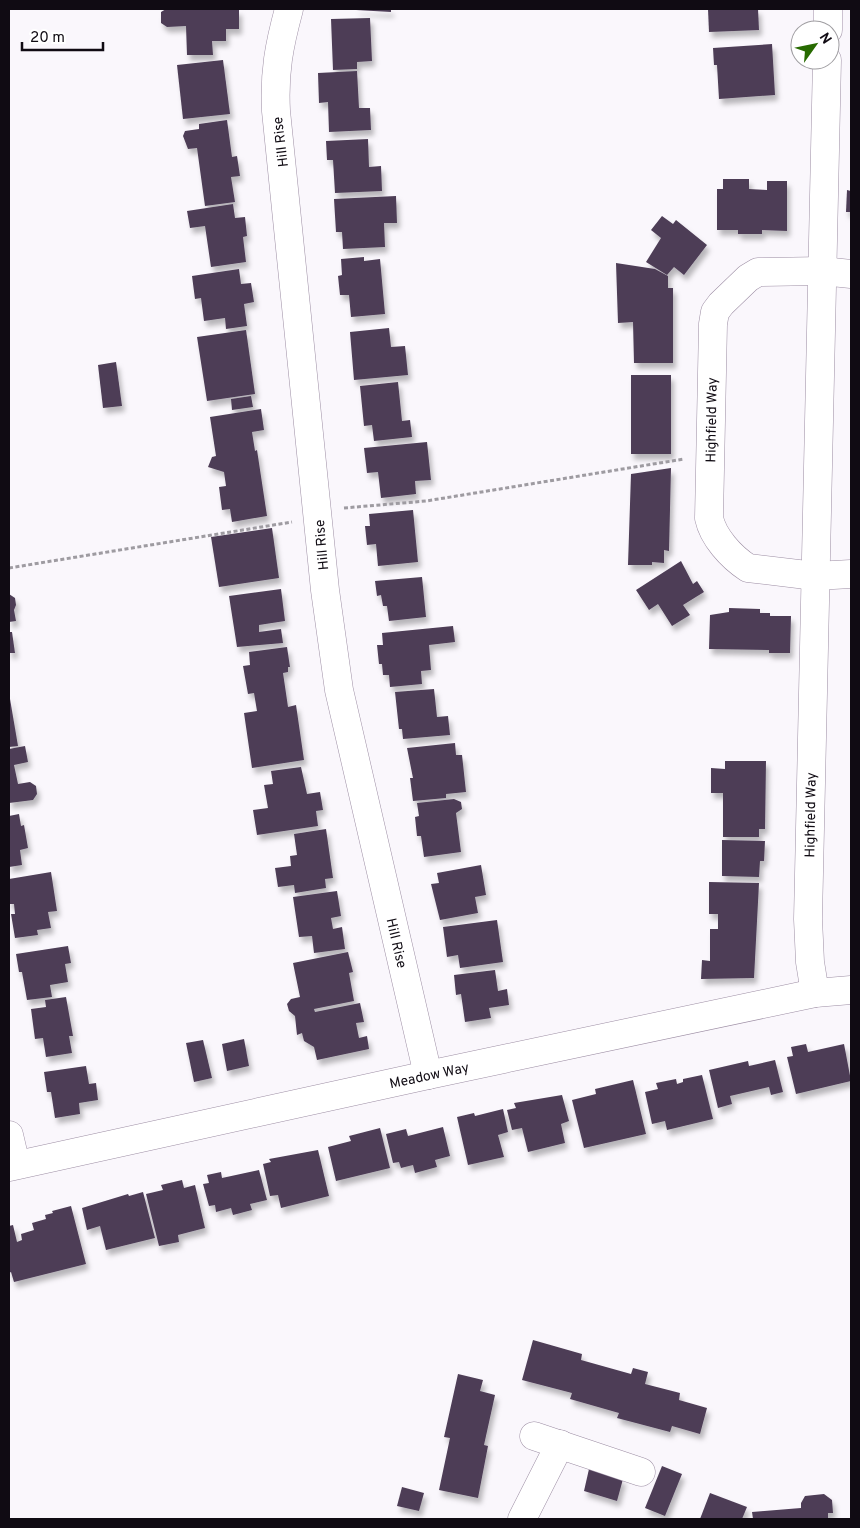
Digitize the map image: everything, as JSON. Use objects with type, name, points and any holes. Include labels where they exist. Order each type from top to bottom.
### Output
[{"type":"street","name":"Hill Rise","points":[[289,9],[274,77],[276,111],[325,590],[339,690],[428,1075]]},
{"type":"street","name":"Highfield Way","points":[[815,993],[810,962],[808,919],[827,70]]},
{"type":"street","name":"Highfield Way","points":[[851,274],[822,271],[758,272],[748,278],[715,312],[712,324],[709,518],[711,528],[738,562],[748,568],[815,576],[851,574]]},
{"type":"street","name":"Meadow Way","points":[[12,1166],[815,993],[851,990]]},
{"type":"street","points":[[9,1134],[12,1166]]},
{"type":"street","points":[[534,1436],[641,1472]]},
{"type":"street","points":[[522,1519],[560,1444]]},
{"type":"path","points":[[9,568],[290,522],[352,507],[435,499],[692,458],[710,459]]},
{"type":"building","points":[[166,9],[239,10],[239,29],[226,29],[226,41],[212,41],[213,55],[187,55],[186,26],[167,27],[161,23],[161,12]]},
{"type":"building","points":[[391,9],[391,12],[356,10]]},
{"type":"building","points":[[708,9],[758,9],[759,30],[709,32]]},
{"type":"building","points":[[370,18],[372,61],[357,62],[357,69],[333,70],[331,19]]},
{"type":"building","points":[[772,44],[775,95],[719,99],[717,65],[714,65],[713,48]]},
{"type":"building","points":[[223,60],[230,114],[183,119],[177,65]]},
{"type":"building","points":[[357,71],[359,108],[370,108],[371,130],[329,132],[328,102],[319,103],[318,73]]},
{"type":"building","points":[[227,120],[232,157],[237,156],[240,176],[231,177],[235,202],[205,206],[197,148],[188,149],[183,136],[185,131],[199,129],[199,124]]},
{"type":"building","points":[[368,139],[369,167],[381,166],[382,191],[335,193],[333,160],[327,160],[326,141]]},
{"type":"building","points":[[723,179],[749,179],[749,189],[767,190],[767,181],[787,181],[787,231],[762,230],[762,234],[738,234],[738,230],[717,230],[717,189],[723,189]]},
{"type":"building","points":[[847,190],[851,191],[851,212],[846,212]]},
{"type":"building","points":[[396,196],[397,223],[384,223],[385,247],[343,249],[342,232],[336,232],[334,199]]},
{"type":"building","points":[[233,204],[235,218],[245,217],[247,236],[243,237],[246,262],[211,267],[205,226],[190,228],[187,211]]},
{"type":"building","points":[[662,216],[673,224],[676,220],[707,245],[684,275],[674,267],[667,275],[646,262],[661,238],[651,230]]},
{"type":"building","points":[[364,257],[364,261],[380,259],[385,314],[351,317],[349,295],[340,295],[338,276],[342,275],[341,259]]},
{"type":"building","points":[[616,263],[655,269],[668,276],[668,288],[673,288],[673,363],[634,363],[633,322],[618,323]]},
{"type":"building","points":[[239,269],[241,284],[251,283],[254,302],[244,304],[247,326],[226,329],[225,318],[204,321],[201,298],[195,299],[192,276]]},
{"type":"building","points":[[389,328],[391,347],[405,346],[408,375],[354,380],[350,332]]},
{"type":"building","points":[[246,330],[255,394],[207,401],[197,337]]},
{"type":"building","points":[[116,362],[122,406],[103,408],[98,365]]},
{"type":"building","points":[[631,375],[671,375],[671,454],[631,454]]},
{"type":"building","points":[[398,382],[402,421],[410,420],[412,437],[374,441],[372,425],[364,426],[360,386]]},
{"type":"building","points":[[251,396],[253,407],[232,410],[231,399]]},
{"type":"building","points":[[261,409],[264,430],[252,432],[255,451],[257,450],[267,516],[232,522],[230,509],[222,510],[219,487],[226,486],[224,472],[208,467],[212,457],[216,456],[210,417]]},
{"type":"building","points":[[427,442],[431,480],[415,481],[416,494],[381,498],[378,472],[367,473],[364,448]]},
{"type":"building","points":[[671,468],[669,551],[664,550],[664,563],[652,562],[652,565],[628,565],[631,474]]},
{"type":"building","points":[[413,510],[418,562],[378,566],[376,544],[367,545],[365,526],[370,526],[369,514]]},
{"type":"building","points":[[272,528],[279,578],[219,587],[211,537]]},
{"type":"building","points":[[681,561],[693,584],[697,581],[704,592],[683,605],[690,615],[672,626],[658,604],[649,610],[636,590]]},
{"type":"building","points":[[422,577],[426,617],[389,621],[387,606],[383,606],[381,595],[377,596],[375,581]]},
{"type":"building","points":[[281,589],[285,621],[259,625],[259,632],[281,629],[283,643],[237,647],[229,596]]},
{"type":"building","points":[[9,594],[15,598],[16,605],[14,610],[16,621],[9,622]]},
{"type":"building","points":[[729,608],[760,609],[760,613],[770,613],[770,616],[791,616],[790,653],[769,653],[769,650],[709,649],[710,615],[729,612]]},
{"type":"building","points":[[453,626],[455,642],[429,645],[431,670],[421,671],[422,684],[390,687],[389,675],[383,675],[382,664],[379,664],[377,645],[383,645],[382,633]]},
{"type":"building","points":[[9,632],[12,632],[15,653],[9,653]]},
{"type":"building","points":[[287,647],[290,667],[288,667],[288,672],[283,673],[288,707],[296,705],[304,760],[252,768],[244,713],[257,711],[254,693],[248,694],[243,666],[250,665],[249,652]]},
{"type":"building","points":[[434,689],[437,717],[448,716],[450,735],[403,739],[402,729],[399,729],[395,692]]},
{"type":"building","points":[[9,693],[18,746],[9,747]]},
{"type":"building","points":[[455,743],[456,755],[462,755],[466,792],[446,794],[446,798],[413,801],[410,778],[413,778],[407,748]]},
{"type":"building","points":[[25,746],[28,762],[14,765],[18,784],[30,782],[36,786],[37,794],[33,800],[9,803],[9,749]]},
{"type":"building","points":[[725,761],[766,761],[765,829],[759,829],[759,837],[723,837],[723,793],[711,793],[711,768],[725,769]]},
{"type":"building","points":[[301,767],[307,794],[320,792],[323,810],[316,811],[318,826],[257,835],[253,810],[268,808],[264,785],[273,784],[271,771]]},
{"type":"building","points":[[454,799],[461,802],[462,809],[456,813],[461,852],[424,857],[421,836],[417,836],[415,817],[419,816],[417,803]]},
{"type":"building","points":[[19,814],[21,826],[24,825],[28,848],[20,850],[22,865],[9,867],[9,816]]},
{"type":"building","points":[[326,829],[333,878],[325,879],[326,888],[295,893],[294,885],[278,887],[275,868],[291,866],[290,856],[297,855],[294,834]]},
{"type":"building","points":[[722,840],[765,841],[764,861],[760,861],[759,877],[722,876]]},
{"type":"building","points":[[481,865],[486,895],[475,897],[478,913],[440,920],[431,884],[439,883],[437,873]]},
{"type":"building","points":[[51,872],[57,911],[48,912],[51,928],[37,930],[38,935],[15,938],[11,914],[15,914],[14,904],[9,904],[9,879]]},
{"type":"building","points":[[709,882],[759,883],[754,978],[701,979],[702,960],[710,961],[710,929],[718,929],[718,914],[709,914]]},
{"type":"building","points":[[337,891],[341,916],[331,918],[333,929],[342,927],[345,949],[314,953],[312,936],[299,937],[293,897]]},
{"type":"building","points":[[497,920],[503,962],[460,968],[458,955],[447,957],[443,927]]},
{"type":"building","points":[[68,946],[71,963],[65,964],[68,982],[50,985],[52,997],[27,1000],[22,972],[19,972],[16,954]]},
{"type":"building","points":[[348,952],[353,972],[349,973],[354,1001],[314,1009],[315,1012],[360,1003],[364,1022],[356,1023],[359,1038],[367,1036],[369,1049],[317,1060],[314,1047],[304,1041],[302,1033],[297,1035],[295,1016],[289,1011],[287,1004],[291,999],[300,997],[293,963]]},
{"type":"building","points":[[495,970],[498,991],[507,989],[509,1005],[489,1008],[491,1018],[465,1022],[461,994],[456,995],[454,975]]},
{"type":"building","points":[[66,997],[73,1036],[69,1036],[72,1053],[46,1057],[43,1038],[35,1039],[31,1009],[46,1007],[45,1000]]},
{"type":"building","points":[[244,1039],[249,1066],[227,1071],[222,1044]]},
{"type":"building","points":[[203,1040],[212,1078],[194,1082],[186,1043]]},
{"type":"building","points":[[806,1044],[808,1052],[844,1044],[851,1081],[796,1094],[787,1057],[793,1056],[791,1047]]},
{"type":"building","points":[[775,1060],[783,1092],[771,1095],[769,1087],[730,1096],[732,1104],[718,1108],[709,1070],[748,1061],[749,1066]]},
{"type":"building","points":[[86,1066],[89,1084],[96,1083],[98,1100],[79,1103],[80,1114],[55,1118],[51,1092],[47,1092],[44,1072]]},
{"type":"building","points":[[702,1075],[713,1119],[667,1130],[665,1121],[652,1124],[645,1092],[658,1089],[656,1083],[676,1079],[677,1084],[683,1082],[683,1079]]},
{"type":"building","points":[[633,1080],[646,1134],[584,1148],[572,1100],[596,1094],[595,1089]]},
{"type":"building","points":[[562,1095],[569,1121],[561,1124],[565,1143],[528,1152],[522,1128],[512,1130],[507,1110],[516,1108],[514,1103]]},
{"type":"building","points":[[503,1109],[508,1132],[498,1135],[504,1157],[468,1165],[457,1117],[474,1113],[475,1116]]},
{"type":"building","points":[[443,1127],[450,1156],[435,1160],[437,1167],[415,1173],[413,1165],[401,1168],[399,1162],[393,1163],[386,1134],[406,1129],[408,1136]]},
{"type":"building","points":[[380,1128],[390,1168],[336,1181],[328,1147],[351,1141],[349,1136]]},
{"type":"building","points":[[318,1150],[329,1196],[281,1208],[278,1195],[270,1196],[263,1164],[271,1162],[269,1159]]},
{"type":"building","points":[[259,1170],[267,1200],[250,1204],[252,1210],[233,1215],[231,1208],[216,1212],[215,1205],[209,1206],[203,1184],[209,1183],[207,1175],[221,1172],[222,1178]]},
{"type":"building","points":[[182,1180],[184,1188],[195,1185],[205,1228],[178,1235],[179,1242],[159,1246],[146,1194],[163,1190],[161,1185]]},
{"type":"building","points":[[143,1192],[155,1238],[106,1250],[100,1226],[87,1230],[82,1208],[128,1194],[129,1196]]},
{"type":"building","points":[[71,1206],[86,1264],[14,1282],[11,1272],[9,1273],[9,1226],[13,1225],[17,1242],[22,1240],[21,1234],[34,1230],[32,1223],[46,1219],[45,1215],[53,1213],[52,1211]]},
{"type":"building","points":[[533,1340],[582,1354],[581,1360],[631,1374],[633,1368],[648,1372],[645,1384],[680,1393],[679,1400],[707,1408],[700,1434],[672,1426],[670,1432],[617,1418],[619,1413],[570,1399],[572,1393],[522,1380]]},
{"type":"building","points":[[458,1374],[483,1380],[480,1391],[495,1395],[484,1445],[488,1446],[478,1498],[439,1490],[450,1438],[444,1437]]},
{"type":"building","points":[[662,1466],[682,1474],[665,1516],[645,1508]]},
{"type":"building","points":[[589,1469],[623,1479],[617,1501],[584,1491]]},
{"type":"building","points":[[402,1487],[424,1493],[419,1511],[397,1506]]},
{"type":"building","points":[[710,1493],[747,1507],[742,1519],[700,1519]]},
{"type":"building","points":[[824,1494],[832,1500],[833,1513],[828,1513],[828,1519],[753,1519],[752,1512],[801,1508],[801,1503],[805,1496]]}]
